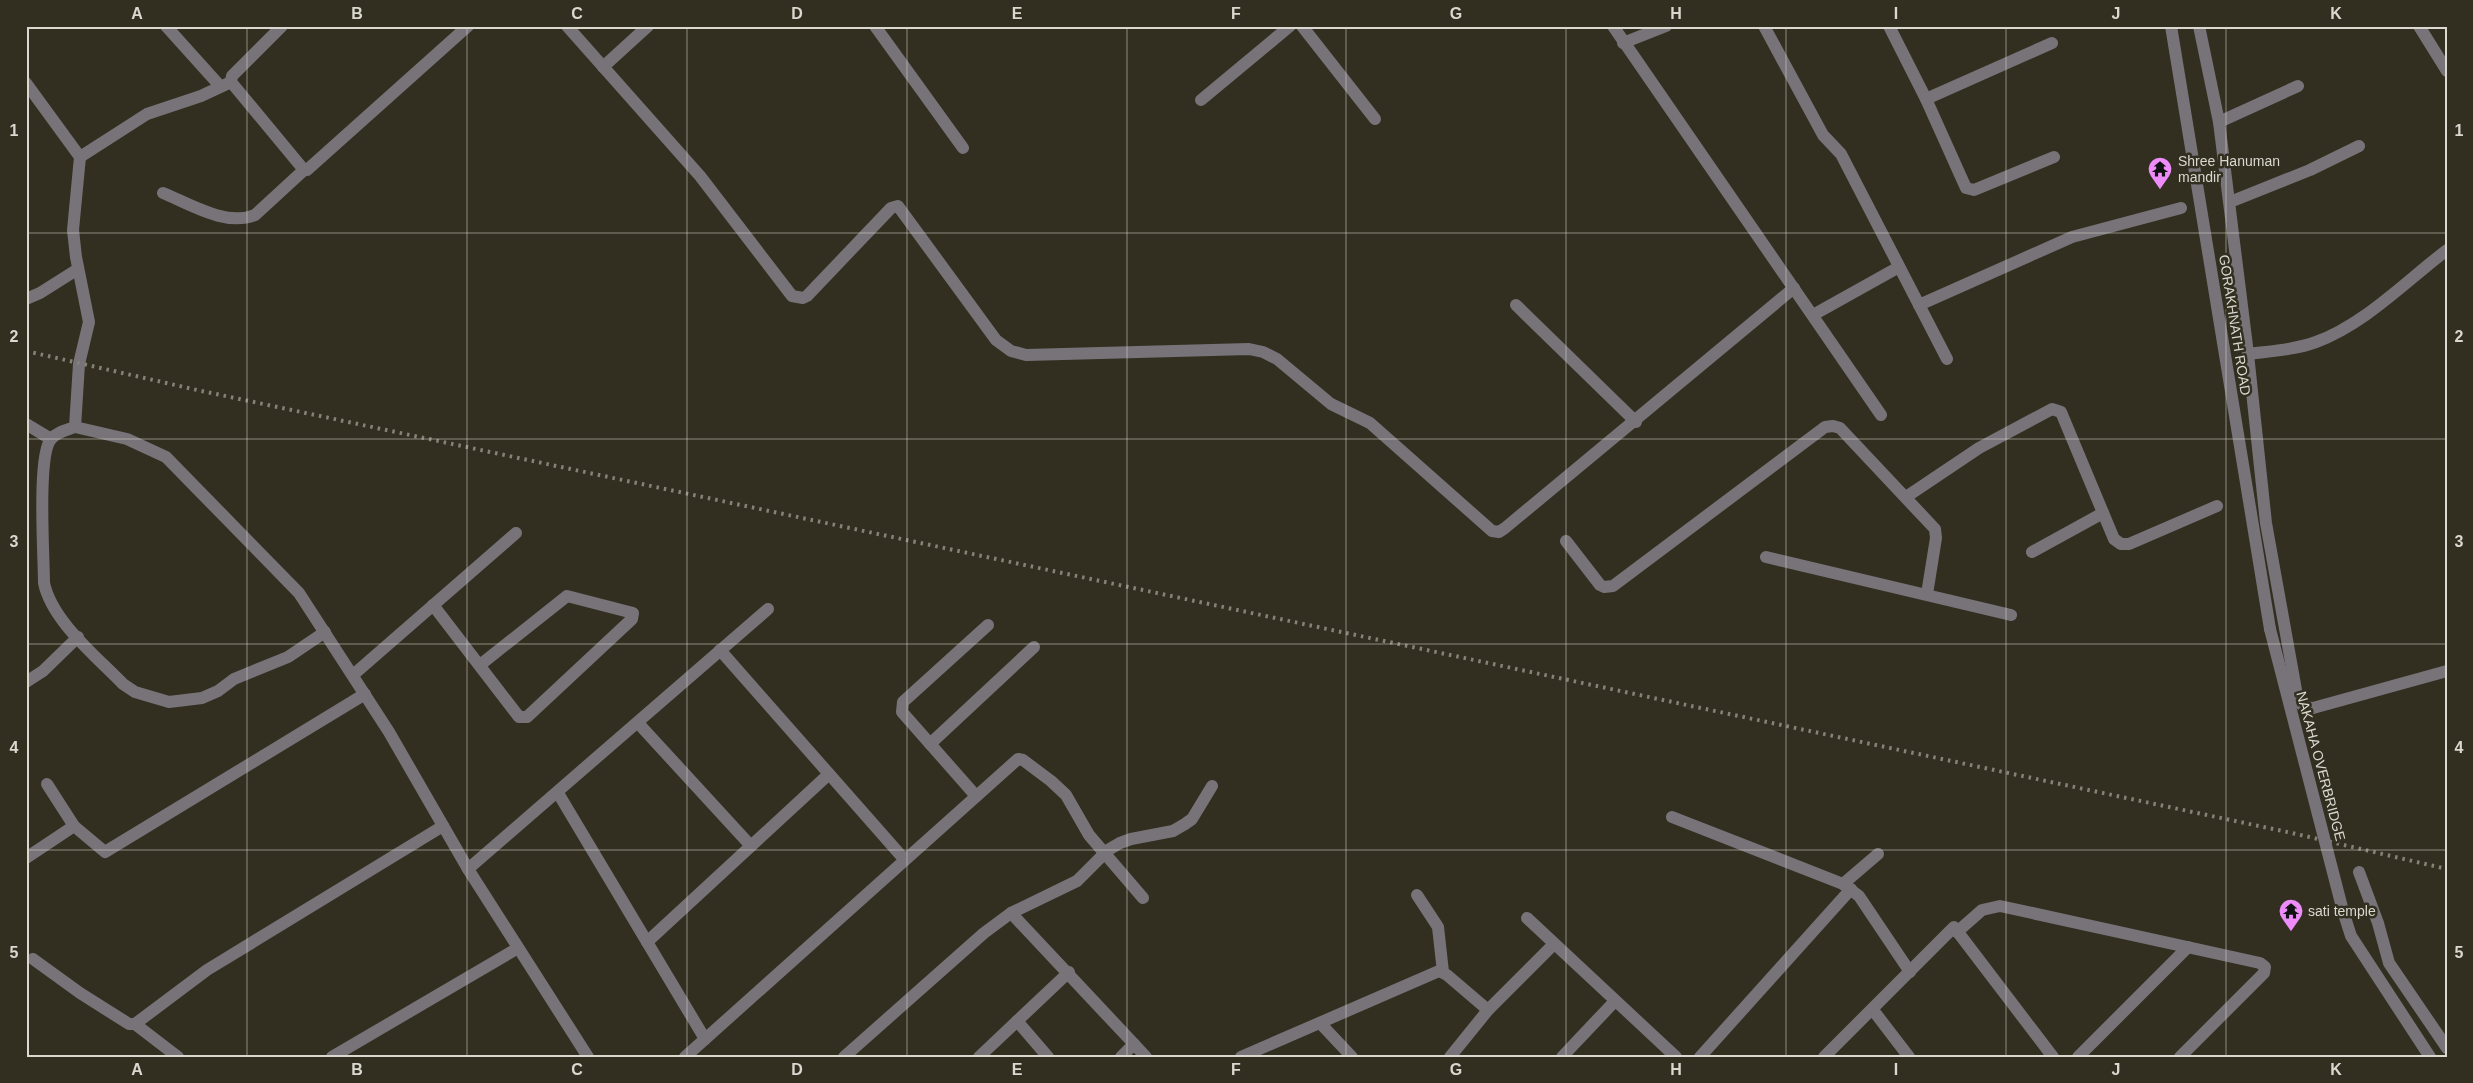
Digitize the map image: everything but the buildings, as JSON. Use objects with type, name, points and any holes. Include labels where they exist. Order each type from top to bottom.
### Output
[{"type":"street","points":[[166,26],[225,84],[304,170]]},
{"type":"street","points":[[80,157],[147,114],[201,96],[225,84],[282,26]]},
{"type":"street","points":[[163,193],[225,217],[246,219],[256,215],[304,170],[308,170],[468,26]]},
{"type":"street","points":[[567,26],[700,176],[792,296],[799,298],[807,296],[891,208],[898,206],[996,340],[1011,351],[1026,355],[1249,349],[1263,352],[1277,359],[1332,404],[1370,423],[1492,531],[1499,532],[1505,528],[1636,422],[1794,288]]},
{"type":"street","points":[[603,67],[648,26]]},
{"type":"street","points":[[875,26],[963,148]]},
{"type":"street","points":[[1201,100],[1290,26]]},
{"type":"street","points":[[1302,26],[1375,119]]},
{"type":"street","points":[[1613,26],[1881,415]]},
{"type":"street","points":[[1623,43],[1666,26]]},
{"type":"street","points":[[1764,26],[1823,135],[1841,154],[1947,359]]},
{"type":"street","points":[[1889,26],[1926,99],[1966,188],[1974,190],[2054,157]]},
{"type":"street","name":"GORAKHNATH ROAD","points":[[2171,26],[2270,629]]},
{"type":"street","points":[[2199,26],[2220,122],[2266,523],[2298,701],[2304,707],[2313,708],[2447,670]]},
{"type":"street","points":[[2419,26],[2447,71]]},
{"type":"street","points":[[1926,99],[2052,43]]},
{"type":"street","points":[[26,83],[80,157],[73,230],[78,269],[89,322],[79,364],[75,427]]},
{"type":"street","points":[[2220,122],[2298,86]]},
{"type":"street","points":[[2230,202],[2310,170],[2358,146]]},
{"type":"street","points":[[1919,305],[2072,237],[2181,208]]},
{"type":"street","points":[[2248,354],[2296,348],[2317,342],[2338,331],[2385,300],[2447,250]]},
{"type":"street","points":[[1813,315],[1899,267]]},
{"type":"street","points":[[26,299],[78,269]]},
{"type":"street","points":[[1516,305],[1636,422]]},
{"type":"street","points":[[1906,497],[1979,448],[2052,409],[2061,412],[2114,539],[2121,544],[2129,544],[2217,506]]},
{"type":"street","points":[[26,424],[50,439]]},
{"type":"street","points":[[1566,541],[1600,585],[1604,587],[1613,586],[1825,427],[1834,426],[1840,428],[1935,529],[1936,538],[1927,594]]},
{"type":"street","points":[[325,632],[288,657],[234,679],[218,691],[202,698],[169,702],[135,692],[123,684],[56,613],[47,596],[44,583],[43,463],[50,439],[59,433],[75,427],[127,438],[166,456],[299,593],[325,632],[353,675],[366,694],[468,870],[588,1057]]},
{"type":"street","points":[[2032,552],[2103,513]]},
{"type":"street","points":[[353,675],[516,533]]},
{"type":"street","points":[[1766,557],[2011,615]]},
{"type":"street","points":[[433,605],[519,717],[527,717],[632,619],[633,613],[567,596],[480,665]]},
{"type":"street","points":[[468,870],[768,609]]},
{"type":"street","points":[[976,796],[902,712],[902,702],[988,625]]},
{"type":"street","name":"NAKAHA OVERBRIDGE","points":[[2270,629],[2351,936],[2430,1057]]},
{"type":"street","points":[[26,682],[43,671],[78,636]]},
{"type":"street","points":[[930,744],[1034,647]]},
{"type":"street","points":[[720,650],[904,859]]},
{"type":"street","points":[[47,784],[74,826],[106,852],[366,694]]},
{"type":"street","points":[[638,722],[751,846]]},
{"type":"street","points":[[685,1057],[904,859],[1020,758],[1051,781],[1066,795],[1089,835],[1143,898]]},
{"type":"street","points":[[647,942],[829,774]]},
{"type":"street","points":[[844,1057],[984,933],[1011,913],[1077,882],[1105,854],[1131,839],[1173,831],[1185,824],[1192,819],[1212,786]]},
{"type":"street","points":[[558,793],[705,1039]]},
{"type":"street","points":[[1672,818],[1847,887],[1859,896],[1910,972]]},
{"type":"street","points":[[26,858],[74,826]]},
{"type":"street","points":[[33,959],[80,993],[129,1024],[135,1024],[207,970],[443,826]]},
{"type":"street","points":[[1700,1057],[1847,887],[1878,854]]},
{"type":"street","points":[[2359,872],[2378,923],[2389,963],[2447,1048]]},
{"type":"street","points":[[1417,895],[1438,927],[1444,972]]},
{"type":"street","points":[[1957,932],[1982,910],[2000,906],[2260,963],[2265,967],[2264,973],[2180,1057]]},
{"type":"street","points":[[1011,913],[1069,972],[1146,1057]]},
{"type":"street","points":[[1527,918],[1676,1057]]},
{"type":"street","points":[[1824,1057],[1954,927],[2053,1057]]},
{"type":"street","points":[[1450,1057],[1488,1010],[1554,944]]},
{"type":"street","points":[[2078,1057],[2188,947]]},
{"type":"street","points":[[332,1057],[518,948]]},
{"type":"street","points":[[1248,1056],[1439,971],[1444,972],[1488,1010]]},
{"type":"street","points":[[979,1057],[1069,972]]},
{"type":"street","points":[[1564,1056],[1615,1001]]},
{"type":"street","points":[[1873,1010],[1910,1057]]},
{"type":"street","points":[[1017,1022],[1047,1056]]},
{"type":"street","points":[[1320,1023],[1352,1057]]},
{"type":"street","points":[[135,1024],[178,1057]]},
{"type":"street","points":[[1120,1057],[1134,1044]]},
{"type":"railway","points":[[26,351],[197,390],[2292,833],[2447,869]]},
{"type":"place","name":"Shree Hanuman mandir","points":[[2160,190]]},
{"type":"place","name":"sati temple","points":[[2291,932]]}]
